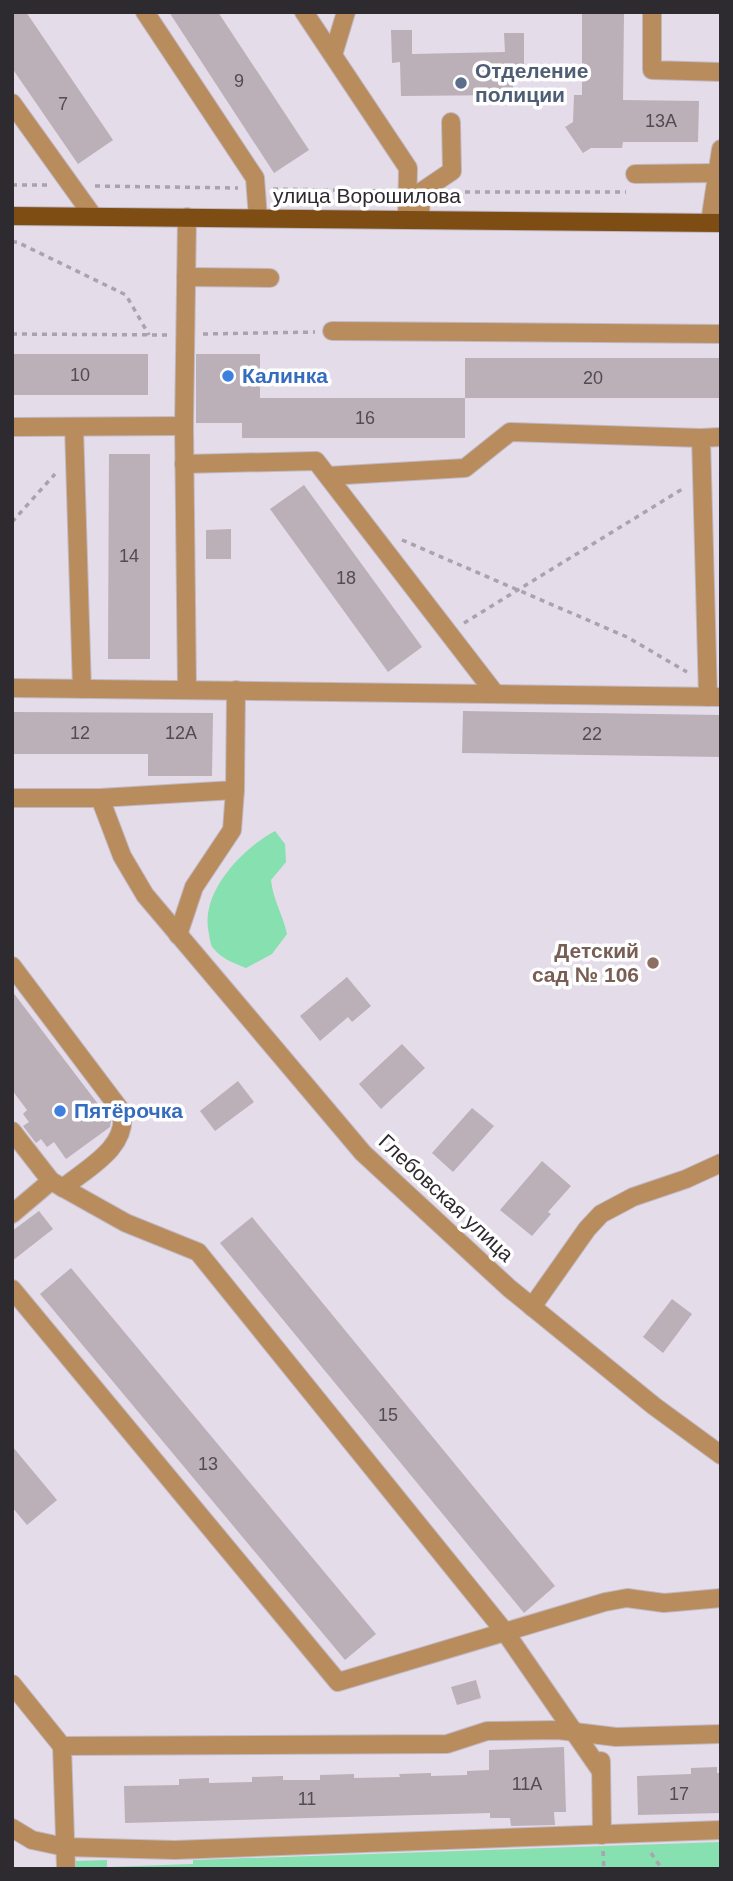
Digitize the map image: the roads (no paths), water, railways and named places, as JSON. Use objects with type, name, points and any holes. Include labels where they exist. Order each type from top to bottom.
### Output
[{"type":"main road","name":"улица Ворошилова","points":[[12,216],[715,222]]},
{"type":"street","points":[[145,12],[255,178],[258,218]]},
{"type":"street","points":[[304,12],[408,168],[414,192],[414,219]]},
{"type":"street","points":[[333,55],[346,12]]},
{"type":"street","points":[[652,12],[652,70],[721,72]]},
{"type":"street","points":[[12,103],[93,216]]},
{"type":"street","points":[[414,192],[453,171],[451,122]]},
{"type":"street","points":[[715,222],[721,149]]},
{"type":"street","points":[[635,183],[717,173]]},
{"type":"street","points":[[187,217],[184,426],[187,690]]},
{"type":"street","points":[[186,277],[270,278]]},
{"type":"street","points":[[332,331],[721,334]]},
{"type":"street","points":[[12,427],[184,426]]},
{"type":"street","points":[[74,427],[82,689]]},
{"type":"street","points":[[328,477],[465,468],[510,432],[721,437]]},
{"type":"street","points":[[12,688],[495,692],[715,697],[701,477],[701,438]]},
{"type":"street","points":[[184,464],[316,461],[447,634],[495,692]]},
{"type":"street","points":[[178,934],[194,887],[232,830],[236,690]]},
{"type":"street","points":[[12,798],[100,798],[235,790]]},
{"type":"street","name":"Глебовская улица","points":[[100,798],[122,856],[145,895],[363,1153],[509,1289],[654,1406],[721,1455]]},
{"type":"street","points":[[12,966],[122,1112],[124,1124],[115,1146],[12,1214]]},
{"type":"street","points":[[12,1131],[57,1185],[126,1223],[198,1252],[505,1632],[601,1771]]},
{"type":"street","points":[[532,1307],[587,1229],[601,1214],[634,1197],[686,1179],[721,1163]]},
{"type":"street","points":[[12,1289],[338,1682],[605,1602],[627,1598],[664,1603],[721,1598]]},
{"type":"street","points":[[12,1684],[62,1746],[66,1869]]},
{"type":"street","points":[[62,1746],[447,1744],[487,1731],[573,1731],[600,1736],[721,1734]]},
{"type":"street","points":[[600,1736],[602,1835]]},
{"type":"street","points":[[12,1828],[32,1840],[65,1847],[175,1850],[721,1830]]},
{"type":"place","name":"Отделение полиции","points":[[461,83]]},
{"type":"place","name":"Калинка","points":[[228,376]]},
{"type":"place","name":"Детский сад № 106","points":[[653,963]]},
{"type":"place","name":"Пятёрочка","points":[[60,1111]]}]
